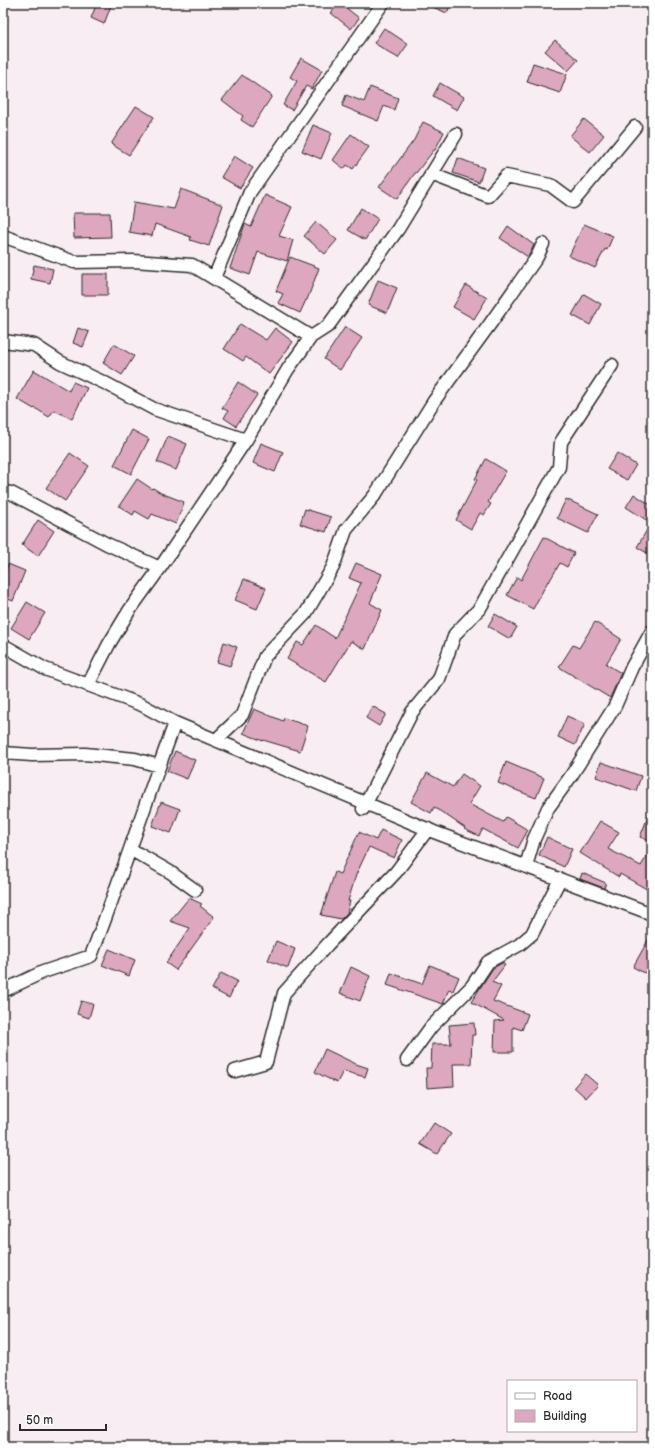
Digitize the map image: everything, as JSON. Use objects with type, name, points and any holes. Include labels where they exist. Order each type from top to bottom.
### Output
[{"type":"street","points":[[214,278],[250,192],[382,3]]},
{"type":"street","points":[[431,174],[488,196],[506,176],[550,185],[573,202],[635,127]]},
{"type":"street","points":[[88,685],[108,644],[246,440],[288,369],[311,337],[328,326],[398,229],[456,134]]},
{"type":"street","points":[[3,236],[74,262],[132,261],[192,265],[311,337]]},
{"type":"street","points":[[216,740],[242,715],[265,656],[306,612],[333,568],[346,530],[375,495],[434,401],[537,257],[543,244]]},
{"type":"street","points":[[3,341],[34,345],[60,362],[107,384],[154,409],[246,440]]},
{"type":"street","points":[[364,807],[412,712],[439,679],[455,634],[480,608],[559,467],[561,442],[612,365]]},
{"type":"street","points":[[3,492],[11,493],[107,544],[160,568]]},
{"type":"street","points":[[526,866],[534,839],[548,808],[575,770],[615,706],[632,667],[652,631]]},
{"type":"street","points":[[3,645],[45,669],[142,705],[175,722],[364,807],[428,829],[652,914]]},
{"type":"street","points":[[3,991],[43,972],[91,956],[112,903],[175,722]]},
{"type":"street","points":[[3,753],[32,755],[85,754],[135,759],[159,766]]},
{"type":"street","points":[[235,1071],[266,1062],[284,993],[396,872],[428,829]]},
{"type":"street","points":[[130,850],[170,872],[195,890]]},
{"type":"street","points":[[407,1060],[431,1028],[472,986],[488,962],[519,945],[532,934],[560,879]]},
{"type":"building","points":[[97,3],[112,3],[104,24],[91,18]]},
{"type":"building","points":[[339,3],[359,18],[351,29],[331,13]]},
{"type":"building","points":[[423,3],[451,3],[447,13]]},
{"type":"building","points":[[384,28],[408,44],[398,58],[374,43]]},
{"type":"building","points":[[555,40],[578,60],[568,71],[545,51]]},
{"type":"building","points":[[301,58],[322,70],[312,89],[306,86],[292,110],[283,105],[297,81],[290,77]]},
{"type":"building","points":[[533,63],[567,74],[560,93],[527,82]]},
{"type":"building","points":[[242,75],[272,96],[252,127],[241,120],[243,116],[222,100]]},
{"type":"building","points":[[440,83],[464,97],[457,110],[433,96]]},
{"type":"building","points":[[370,87],[398,98],[394,110],[384,106],[378,121],[342,106],[346,95],[364,102]]},
{"type":"building","points":[[136,106],[154,117],[129,155],[111,144]]},
{"type":"building","points":[[584,119],[604,135],[590,152],[570,136]]},
{"type":"building","points":[[423,122],[444,132],[435,150],[415,173],[397,199],[379,187],[414,140]]},
{"type":"building","points":[[313,125],[332,133],[321,159],[302,151]]},
{"type":"building","points":[[351,134],[369,147],[353,169],[347,165],[344,169],[333,160]]},
{"type":"building","points":[[234,156],[253,168],[240,188],[221,177]]},
{"type":"building","points":[[458,158],[484,168],[479,182],[453,173]]},
{"type":"building","points":[[181,189],[223,205],[209,246],[190,240],[191,237],[155,224],[152,236],[129,232],[134,202],[174,209]]},
{"type":"building","points":[[265,195],[292,207],[279,236],[293,240],[287,261],[258,252],[250,275],[230,268],[245,224],[251,227]]},
{"type":"building","points":[[361,208],[378,219],[365,240],[348,230]]},
{"type":"building","points":[[73,213],[110,213],[111,237],[74,238]]},
{"type":"building","points":[[316,222],[337,240],[325,254],[304,236]]},
{"type":"building","points":[[584,224],[613,236],[607,250],[605,249],[595,268],[569,256]]},
{"type":"building","points":[[508,226],[534,245],[528,257],[500,238]]},
{"type":"building","points":[[290,257],[319,268],[307,300],[300,313],[278,303],[283,294],[276,291]]},
{"type":"building","points":[[34,265],[53,269],[50,283],[31,279]]},
{"type":"building","points":[[82,274],[108,274],[108,295],[82,295]]},
{"type":"building","points":[[378,280],[397,288],[387,313],[368,305]]},
{"type":"building","points":[[466,285],[487,298],[474,319],[453,307]]},
{"type":"building","points":[[584,294],[601,304],[590,325],[572,315]]},
{"type":"building","points":[[240,324],[266,340],[275,328],[293,342],[269,374],[246,357],[243,361],[224,349]]},
{"type":"building","points":[[345,327],[362,338],[340,370],[324,359]]},
{"type":"building","points":[[78,328],[89,332],[83,347],[73,343]]},
{"type":"building","points":[[114,344],[134,356],[122,375],[103,363]]},
{"type":"building","points":[[34,370],[69,391],[73,382],[87,388],[72,419],[54,410],[49,417],[17,399]]},
{"type":"building","points":[[238,382],[257,395],[236,426],[224,418],[228,411],[222,408]]},
{"type":"building","points":[[132,430],[149,439],[131,474],[114,465]]},
{"type":"building","points":[[168,436],[187,444],[176,470],[157,462]]},
{"type":"building","points":[[261,443],[283,452],[275,472],[253,463]]},
{"type":"building","points":[[70,453],[89,466],[65,501],[46,488]]},
{"type":"building","points":[[617,453],[636,465],[627,480],[607,469]]},
{"type":"building","points":[[486,459],[506,471],[488,502],[491,504],[484,515],[480,513],[471,529],[456,520]]},
{"type":"building","points":[[137,479],[152,489],[153,488],[161,493],[184,502],[176,524],[152,514],[149,519],[135,511],[133,515],[119,506]]},
{"type":"building","points":[[634,494],[652,506],[652,556],[637,547],[651,523],[626,507]]},
{"type":"building","points":[[566,499],[598,514],[588,533],[557,518]]},
{"type":"building","points":[[305,509],[331,517],[326,532],[300,524]]},
{"type":"building","points":[[38,520],[54,531],[38,556],[22,545]]},
{"type":"building","points":[[544,537],[574,553],[567,567],[560,563],[549,582],[548,581],[533,609],[507,595],[517,577],[521,580]]},
{"type":"building","points":[[356,563],[382,574],[370,603],[382,610],[365,649],[351,641],[326,682],[287,659],[297,642],[303,645],[316,625],[335,638],[361,583],[349,578]]},
{"type":"building","points":[[8,564],[25,571],[13,601],[3,597],[3,578]]},
{"type":"building","points":[[244,579],[266,588],[257,609],[235,600]]},
{"type":"building","points":[[27,602],[45,613],[29,639],[11,628]]},
{"type":"building","points":[[495,614],[517,627],[510,639],[488,626]]},
{"type":"building","points":[[595,622],[621,639],[606,664],[621,673],[610,698],[559,667],[573,645],[579,648]]},
{"type":"building","points":[[224,642],[237,647],[230,666],[217,662]]},
{"type":"building","points":[[372,706],[386,714],[379,726],[366,718]]},
{"type":"building","points":[[254,709],[283,721],[284,718],[308,726],[300,751],[263,741],[243,733]]},
{"type":"building","points":[[567,716],[585,724],[575,745],[558,737]]},
{"type":"building","points":[[175,751],[195,760],[187,779],[167,771]]},
{"type":"building","points":[[506,762],[544,778],[536,798],[498,783]]},
{"type":"building","points":[[601,762],[641,776],[636,791],[596,777]]},
{"type":"building","points":[[427,773],[453,787],[462,774],[480,786],[469,804],[503,822],[506,817],[528,830],[518,848],[483,829],[479,836],[464,829],[465,828],[434,807],[431,813],[411,802]]},
{"type":"building","points":[[161,802],[180,809],[171,833],[152,826]]},
{"type":"building","points":[[652,809],[652,842],[640,837]]},
{"type":"building","points":[[600,821],[619,832],[608,849],[641,866],[652,847],[652,892],[620,874],[619,877],[580,853]]},
{"type":"building","points":[[381,830],[402,840],[394,858],[369,847],[356,875],[348,901],[350,901],[347,913],[341,919],[321,915],[335,872],[340,874],[359,832],[376,840]]},
{"type":"building","points":[[547,837],[572,849],[564,867],[539,855]]},
{"type":"building","points":[[582,873],[606,883],[604,888],[580,879]]},
{"type":"building","points":[[189,898],[202,904],[200,906],[214,917],[176,970],[166,963],[190,928],[170,921]]},
{"type":"building","points":[[652,933],[652,976],[633,967]]},
{"type":"building","points":[[276,941],[295,949],[288,968],[268,960]]},
{"type":"building","points":[[109,949],[135,960],[129,976],[102,965]]},
{"type":"building","points":[[502,963],[505,965],[492,982],[501,986],[493,1001],[528,1014],[522,1030],[513,1027],[513,1052],[494,1052],[495,1021],[504,1020],[471,1002],[493,968]]},
{"type":"building","points":[[430,965],[459,977],[453,991],[449,989],[443,1004],[387,985],[391,973],[422,984]]},
{"type":"building","points":[[351,967],[370,976],[360,1001],[340,993]]},
{"type":"building","points":[[221,973],[237,981],[229,998],[212,989]]},
{"type":"building","points":[[81,1001],[93,1004],[89,1018],[77,1014]]},
{"type":"building","points":[[474,1023],[475,1035],[472,1035],[471,1064],[453,1064],[454,1086],[427,1088],[426,1068],[431,1068],[432,1044],[451,1044],[449,1025]]},
{"type":"building","points":[[325,1049],[368,1068],[365,1077],[343,1071],[337,1083],[315,1072]]},
{"type":"building","points":[[585,1074],[598,1085],[586,1098],[574,1087]]},
{"type":"building","points":[[434,1123],[451,1134],[437,1154],[420,1144]]}]
